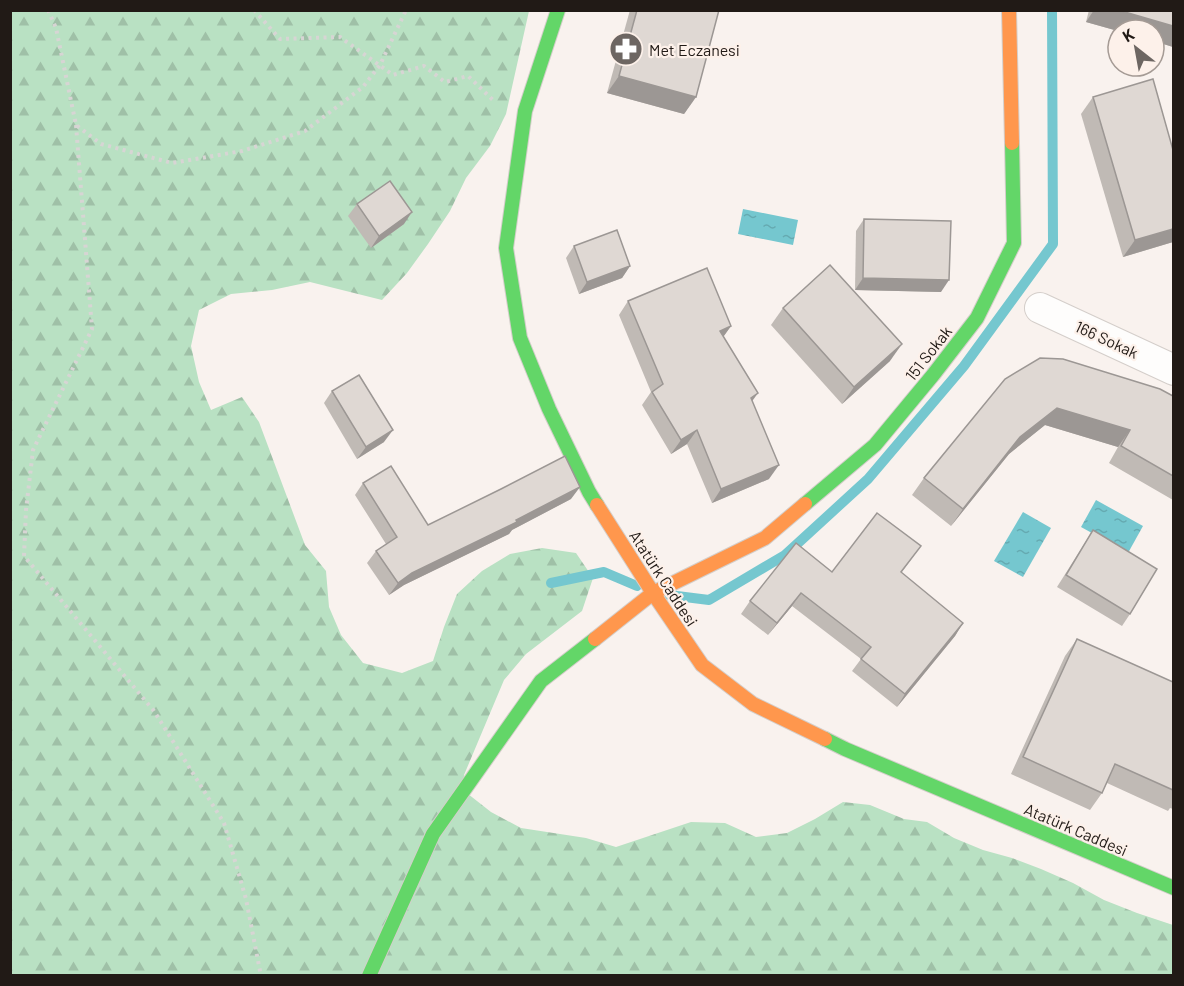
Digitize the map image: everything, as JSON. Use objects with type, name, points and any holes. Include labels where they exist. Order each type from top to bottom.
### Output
[{"type":"street","name":"Atatürk Caddesi","points":[[558,10],[525,111],[506,248],[520,338],[549,409],[589,492],[702,665],[753,704],[844,749],[1173,888]]},
{"type":"street","name":"151 Sokak","points":[[369,975],[433,834],[541,681],[653,593],[765,538],[875,444],[977,318],[1014,243],[1009,10]]},
{"type":"street","name":"166 Sokak","points":[[1040,308],[1173,370]]},
{"type":"path","points":[[48,10],[56,27],[76,125],[92,329],[33,450],[26,510],[24,556],[154,711],[224,823],[246,899],[261,975]]},
{"type":"path","points":[[254,10],[280,39],[340,37],[393,75],[424,66],[445,82],[468,76],[497,104],[525,111]]},
{"type":"path","points":[[76,125],[101,144],[172,163],[242,151],[305,132],[363,87],[380,65],[406,10]]},
{"type":"green space","points":[[10,11],[529,11],[506,114],[490,146],[466,178],[450,211],[428,244],[407,273],[382,300],[310,282],[272,290],[231,294],[199,310],[191,346],[199,382],[211,410],[242,397],[259,422],[305,545],[326,571],[329,607],[341,635],[363,663],[402,673],[433,661],[457,594],[482,571],[510,554],[542,548],[576,553],[593,578],[582,611],[526,654],[504,680],[464,775],[463,790],[491,812],[521,828],[586,838],[616,847],[691,822],[725,823],[756,837],[787,833],[843,802],[870,805],[904,819],[927,822],[954,838],[1041,869],[1104,900],[1173,925],[1173,975],[11,975]]},
{"type":"water","points":[[743,209],[798,220],[793,245],[738,234]]},
{"type":"water","points":[[1096,500],[1143,526],[1128,553],[1081,527]]},
{"type":"water","points":[[1023,512],[1051,528],[1023,577],[994,561]]},
{"type":"building","points":[[637,10],[719,10],[696,97],[619,76]]},
{"type":"building","points":[[1118,10],[1173,10],[1173,26],[1166,24],[1166,18],[1146,18]]},
{"type":"building","points":[[1153,79],[1173,150],[1173,229],[1135,240],[1093,97]]},
{"type":"building","points":[[390,181],[412,212],[379,236],[357,204]]},
{"type":"building","points":[[864,219],[951,221],[949,280],[863,278]]},
{"type":"building","points":[[617,230],[630,266],[587,282],[574,246]]},
{"type":"building","points":[[830,265],[902,344],[854,387],[783,308]]},
{"type":"building","points":[[707,268],[731,326],[720,331],[758,393],[751,398],[779,465],[721,489],[697,430],[681,440],[652,392],[663,384],[628,301]]},
{"type":"building","points":[[1040,358],[1063,359],[1160,389],[1173,396],[1173,476],[1121,446],[1130,430],[1057,408],[1020,437],[963,509],[924,478],[1005,379]]},
{"type":"building","points":[[359,375],[393,430],[366,447],[332,391]]},
{"type":"building","points":[[565,456],[580,487],[516,520],[517,522],[412,573],[398,583],[376,551],[397,537],[363,483],[391,466],[428,525]]},
{"type":"building","points":[[877,513],[921,546],[901,572],[963,623],[905,694],[861,659],[871,647],[801,593],[777,623],[750,601],[796,543],[832,572]]},
{"type":"building","points":[[1093,530],[1157,569],[1130,614],[1066,575]]},
{"type":"building","points":[[1077,639],[1173,682],[1173,790],[1115,764],[1102,793],[1023,757]]},
{"type":"waterway","points":[[669,595],[709,600],[785,555],[868,479],[964,366],[1053,244],[1052,10]]},
{"type":"waterway","points":[[551,583],[604,572],[637,586]]},
{"type":"traffic: fast","points":[[558,10],[525,111],[506,248],[520,338],[549,409],[597,505]]},
{"type":"traffic: fast","points":[[805,504],[875,445],[977,318],[1014,243],[1012,143]]},
{"type":"traffic: fast","points":[[369,976],[433,834],[541,681],[595,639]]},
{"type":"traffic: fast","points":[[825,739],[1174,888]]},
{"type":"traffic: slow","points":[[1009,10],[1012,143]]},
{"type":"traffic: slow","points":[[595,639],[653,593],[765,538],[805,504]]},
{"type":"traffic: slow","points":[[597,505],[702,665],[753,704],[825,739]]},
{"type":"place","name":"Met Eczanesi","points":[[626,49]]}]
